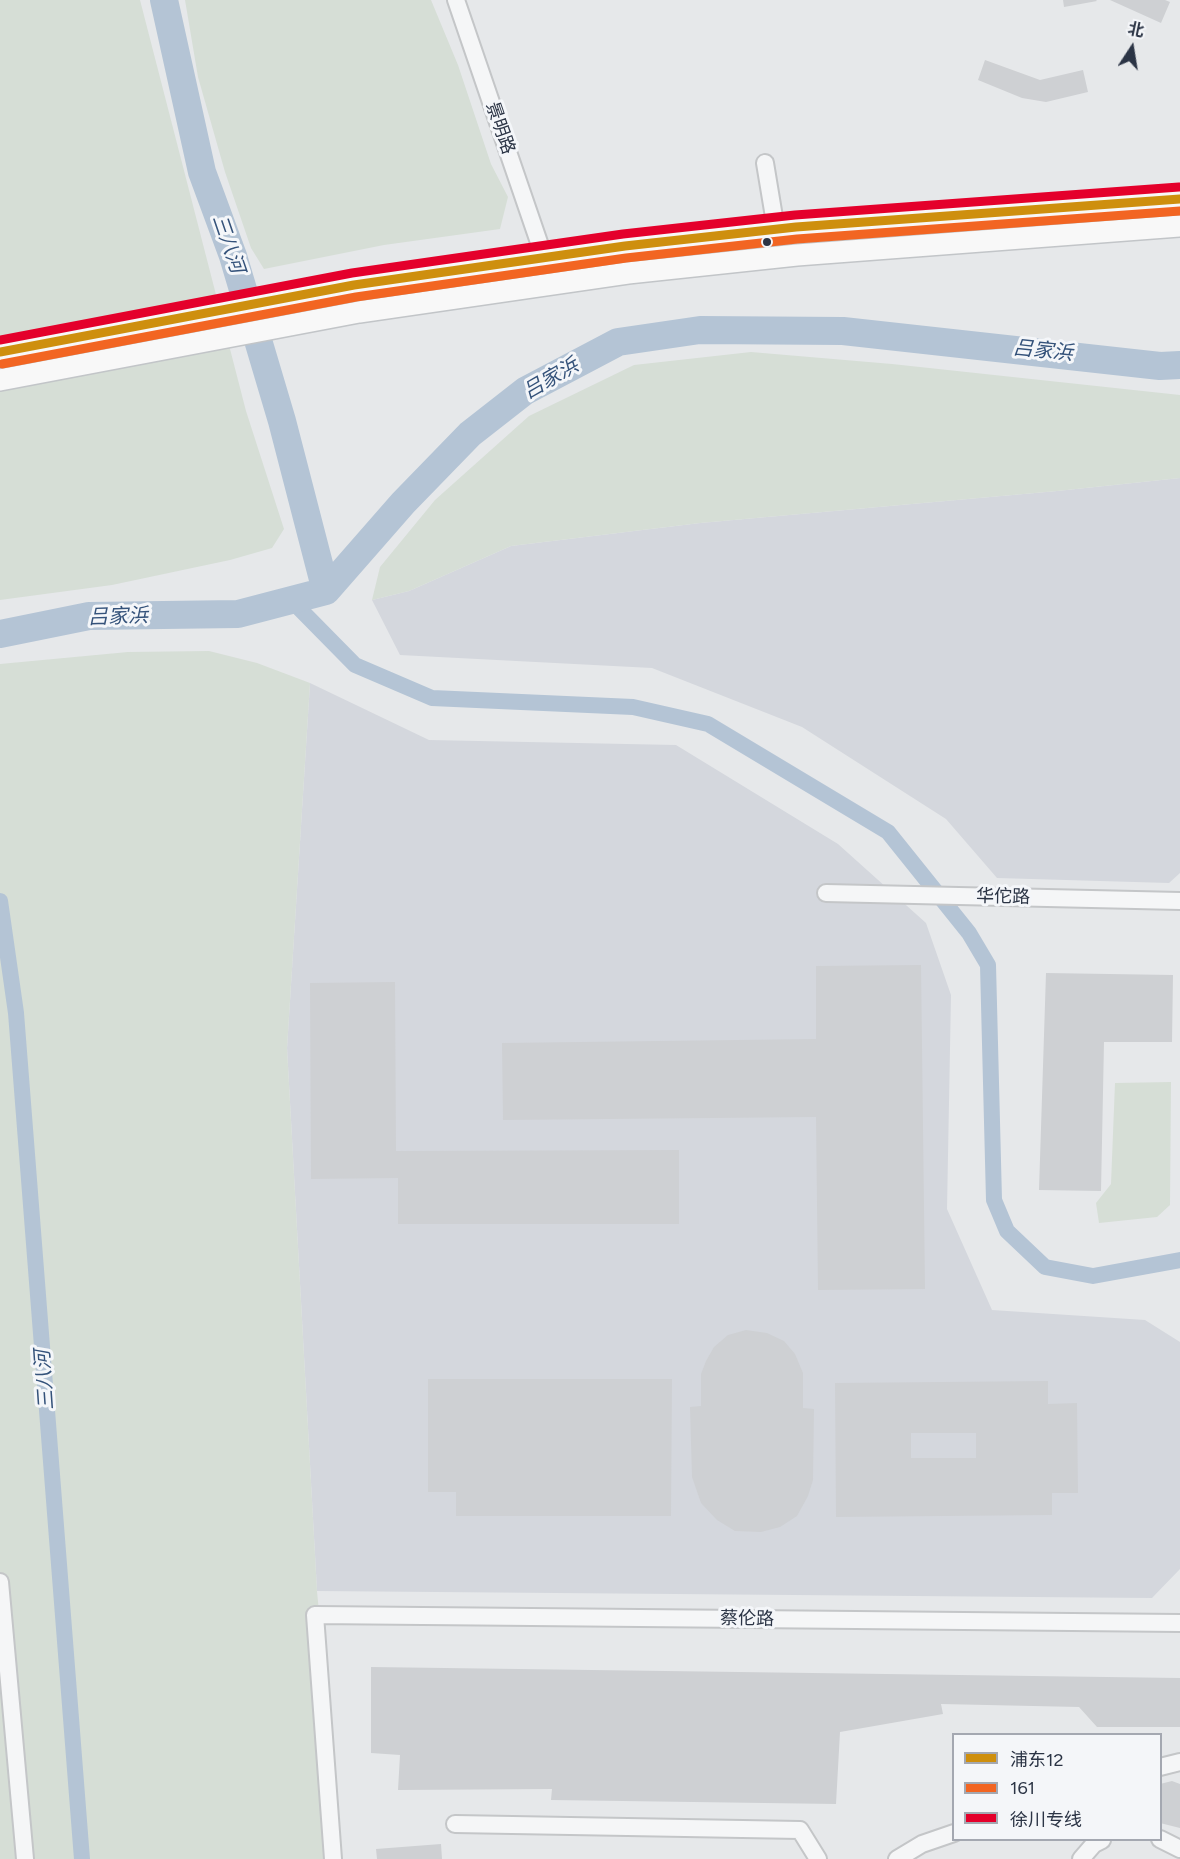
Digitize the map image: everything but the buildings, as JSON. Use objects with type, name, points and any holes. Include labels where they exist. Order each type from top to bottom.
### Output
[{"type":"main road","points":[[0,352],[274,300],[544,256],[776,229],[1180,199]]},
{"type":"main road","points":[[0,380],[439,299],[712,263],[1180,226]]},
{"type":"street","name":"景明路","points":[[456,0],[544,256]]},
{"type":"street","points":[[765,163],[776,229]]},
{"type":"street","name":"华佗路","points":[[826,893],[1180,901]]},
{"type":"street","points":[[0,1582],[25,1859]]},
{"type":"street","name":"蔡伦路","points":[[333,1859],[315,1615],[1180,1623]]},
{"type":"street","points":[[1162,1767],[1180,1762]]},
{"type":"street","points":[[455,1824],[800,1830],[818,1859]]},
{"type":"street","points":[[897,1859],[922,1844],[952,1834]]},
{"type":"street","points":[[1162,1840],[1180,1850]]},
{"type":"street","points":[[1081,1859],[1099,1841]]},
{"type":"shaded area","points":[[0,0],[140,0],[246,411],[284,529],[272,548],[230,560],[112,585],[0,600]]},
{"type":"shaded area","points":[[185,0],[431,0],[458,65],[491,164],[508,197],[500,229],[384,245],[264,269],[251,248],[225,172],[198,77]]},
{"type":"shaded area","points":[[751,352],[892,364],[1180,395],[1180,478],[700,523],[511,546],[409,591],[372,600],[380,567],[435,500],[529,416],[634,365]]},
{"type":"shaded area","points":[[1180,478],[1180,873],[1169,883],[997,878],[946,819],[802,727],[652,668],[400,655],[372,600],[409,591],[511,546],[700,523]]},
{"type":"shaded area","points":[[209,651],[257,663],[310,683],[287,1048],[317,1591],[342,1859],[0,1859],[0,664],[128,652]]},
{"type":"shaded area","points":[[310,683],[429,740],[676,745],[838,844],[926,923],[951,995],[947,1209],[992,1310],[1145,1320],[1180,1342],[1180,1569],[1152,1598],[317,1591],[287,1048]]},
{"type":"shaded area","points":[[1171,1082],[1170,1205],[1157,1217],[1099,1223],[1096,1203],[1111,1184],[1115,1083]]},
{"type":"waterway","name":"三八河","points":[[164,0],[202,172],[233,256],[282,421],[326,591]]},
{"type":"waterway","name":"吕家浜","points":[[0,634],[89,616],[238,614],[326,591],[403,503],[470,434],[525,391],[618,342],[700,330],[843,331],[1160,366],[1180,365]]},
{"type":"waterway","points":[[291,600],[355,665],[432,698],[633,707],[708,724],[888,832],[969,933],[988,965],[994,1200],[1007,1231],[1045,1267],[1093,1276],[1180,1260]]},
{"type":"waterway","name":"三八河","points":[[0,901],[16,1013],[82,1859]]},
{"type":"transit line","name":"徐川专线","points":[[0,340],[352,273],[623,234],[795,215],[1179,187]]},
{"type":"transit line","name":"浦东12","points":[[0,352],[354,285],[625,246],[796,227],[1180,199]]},
{"type":"transit line","name":"161","points":[[2,364],[356,297],[626,258],[797,239],[1180,211]]}]
